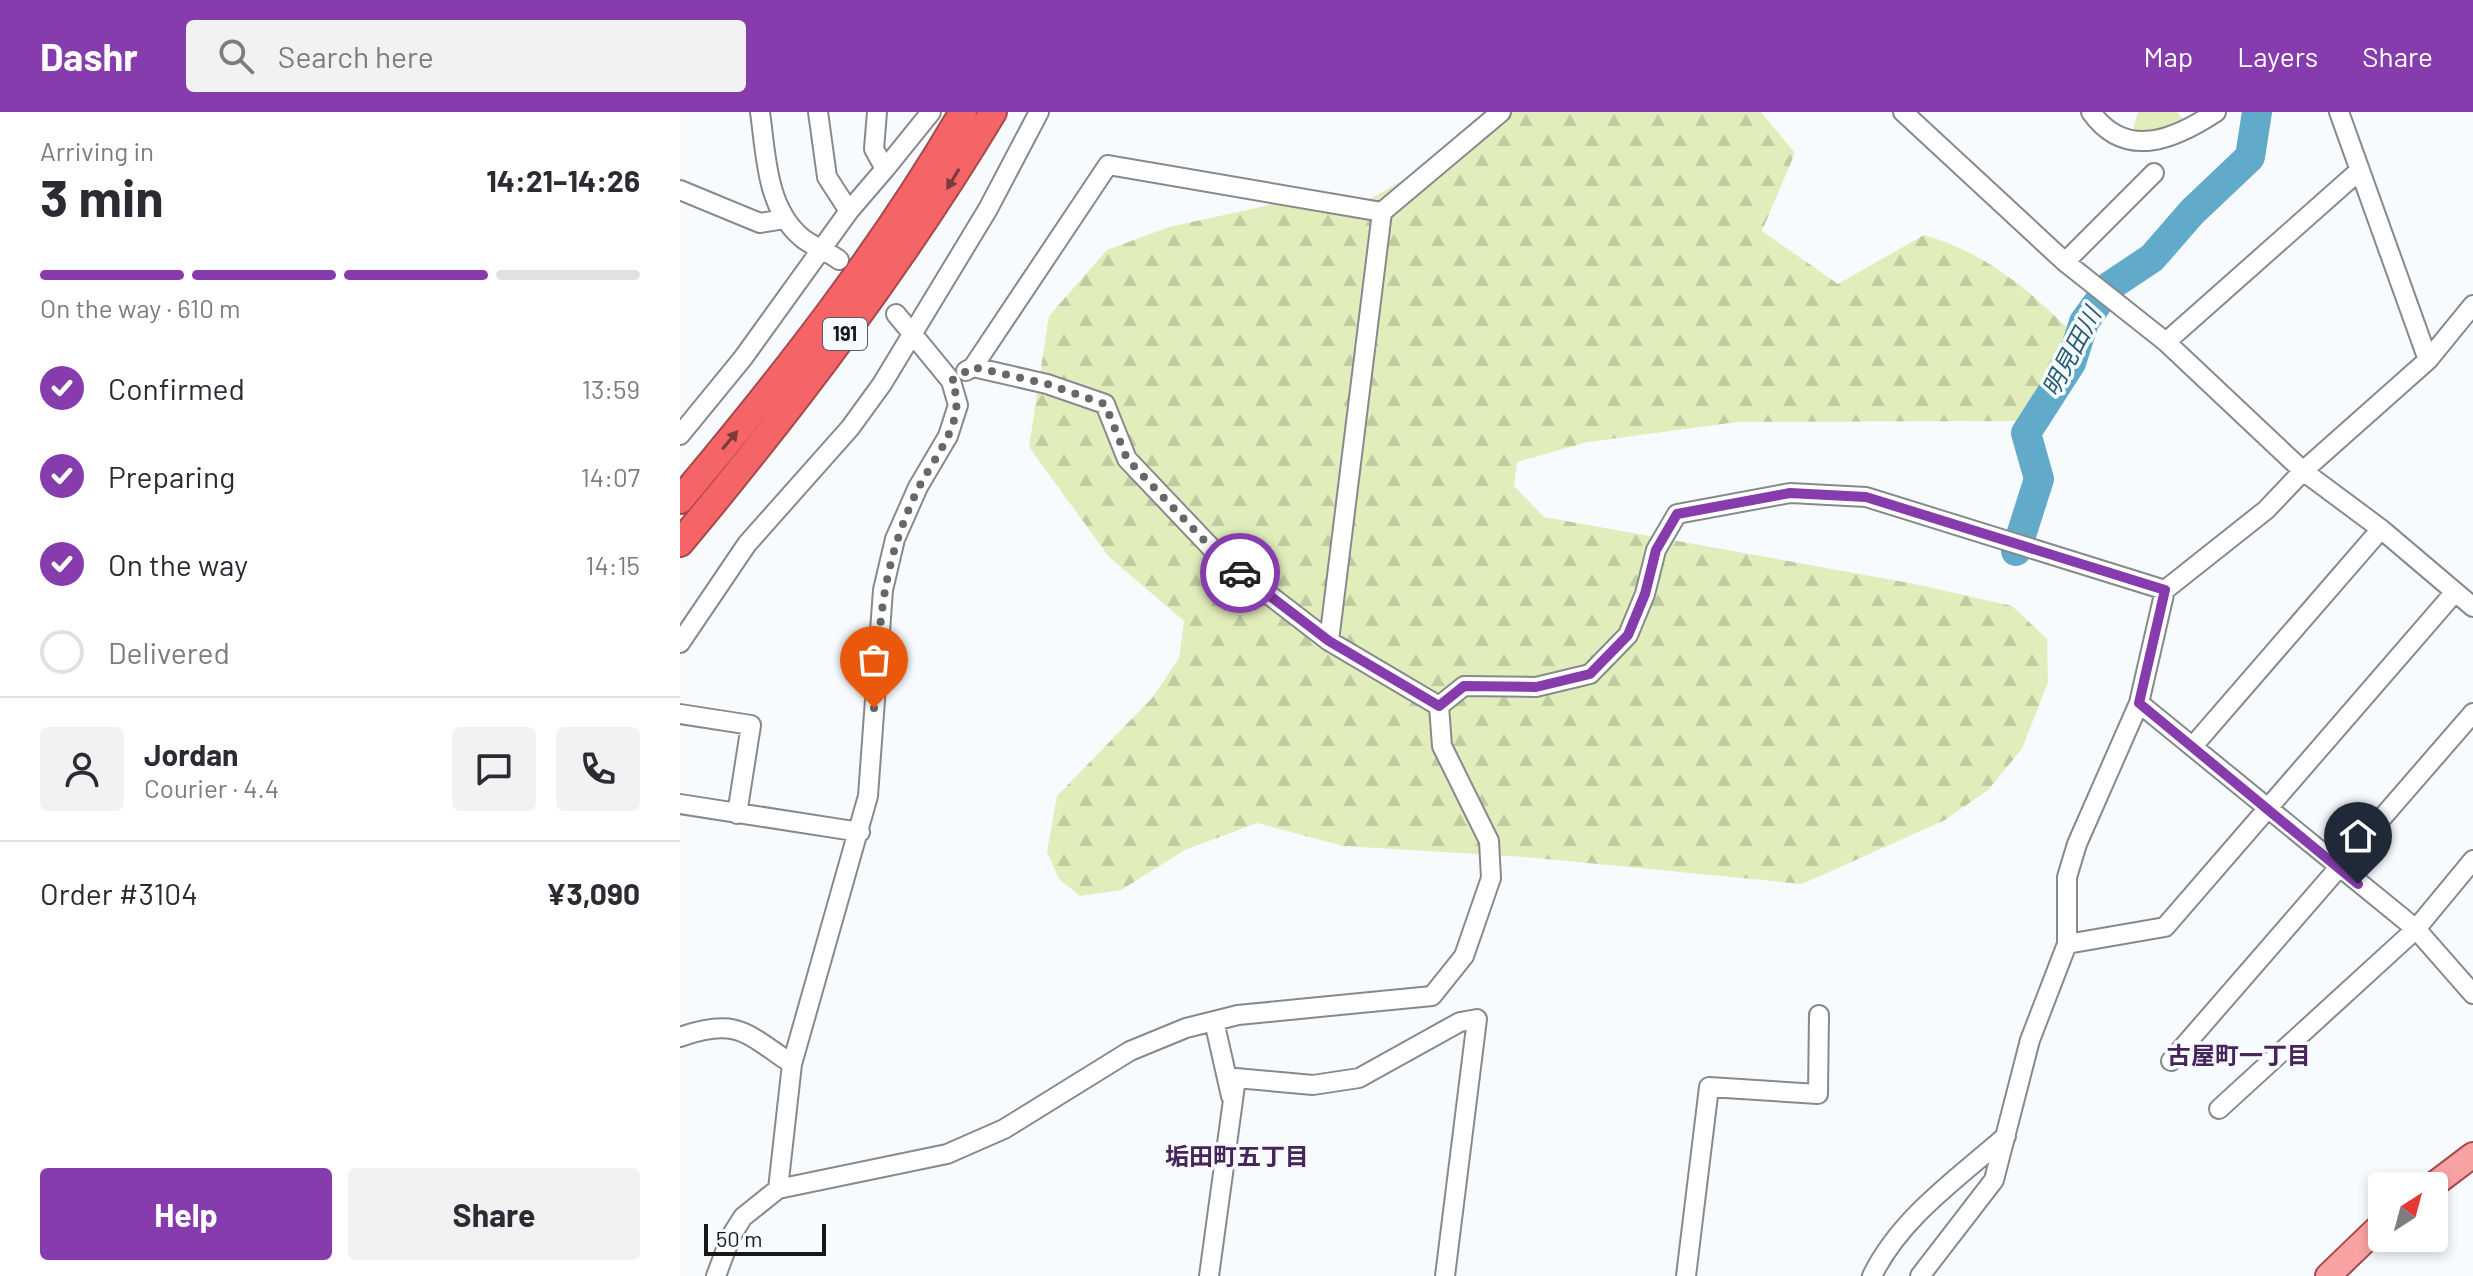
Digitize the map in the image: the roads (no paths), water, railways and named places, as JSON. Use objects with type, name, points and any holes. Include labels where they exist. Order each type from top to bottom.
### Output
[{"type":"highway","name":"191","points":[[680,500],[833,311],[893,225],[963,112]]},
{"type":"highway","name":"191","points":[[680,543],[786,413],[941,198],[993,112]]},
{"type":"highway","points":[[680,562],[786,413]]},
{"type":"main road","points":[[2448,1174],[2473,1155]]},
{"type":"main road","points":[[2328,1276],[2368,1237]]},
{"type":"street","points":[[760,112],[771,187],[785,219],[804,240],[822,247],[839,260]]},
{"type":"street","points":[[818,112],[827,177],[849,211]]},
{"type":"street","points":[[877,112],[874,149],[885,169]]},
{"type":"street","points":[[680,435],[716,394],[849,211],[931,112]]},
{"type":"street","points":[[680,643],[747,544],[850,428],[914,337],[988,209],[1039,112]]},
{"type":"street","points":[[1329,641],[1382,212],[1501,112]]},
{"type":"street","points":[[1903,112],[2065,262],[2166,342],[2303,471],[2381,529],[2473,607]]},
{"type":"street","points":[[2091,112],[2120,138],[2141,144],[2191,128],[2216,112]]},
{"type":"street","points":[[2339,112],[2428,360]]},
{"type":"street","points":[[951,381],[973,367],[1108,165],[1382,212]]},
{"type":"street","points":[[2166,342],[2360,170]]},
{"type":"street","points":[[2065,262],[2154,173]]},
{"type":"street","points":[[680,190],[760,223],[785,219]]},
{"type":"street","points":[[1920,1276],[1994,1180],[2030,1040],[2067,944],[2067,877],[2077,844],[2139,703],[2165,590],[2266,510],[2303,471],[2428,360],[2473,305]]},
{"type":"street","points":[[778,1189],[792,1064],[868,796],[883,590],[895,539],[918,487],[948,436],[958,405],[951,381],[896,314]]},
{"type":"street","points":[[973,367],[1047,384],[1105,404],[1127,459],[1220,557],[1329,641],[1439,706]]},
{"type":"street","points":[[1439,706],[1464,686],[1536,687],[1590,674],[1628,635],[1645,594],[1656,550],[1677,514],[1790,493],[1866,497],[2165,590]]},
{"type":"street","points":[[2193,746],[2381,529]]},
{"type":"street","points":[[2067,944],[2165,927],[2455,592]]},
{"type":"street","points":[[2139,703],[2416,929],[2473,994]]},
{"type":"street","points":[[716,1276],[731,1236],[743,1217],[778,1189],[947,1154],[1004,1129],[1130,1051],[1238,1015],[1432,996],[1464,956],[1491,878],[1489,841],[1442,746],[1439,706]]},
{"type":"street","points":[[2171,1061],[2473,713]]},
{"type":"street","points":[[680,714],[751,725],[737,814]]},
{"type":"street","points":[[680,804],[860,832]]},
{"type":"street","points":[[2219,1109],[2416,929],[2473,860]]},
{"type":"street","points":[[1686,1276],[1709,1087],[1818,1094],[1819,1015]]},
{"type":"street","points":[[1209,1276],[1236,1078],[1313,1085],[1359,1078],[1460,1022],[1477,1019],[1445,1276]]},
{"type":"street","points":[[1214,1021],[1233,1103]]},
{"type":"street","points":[[680,1037],[708,1027],[740,1028],[792,1064]]},
{"type":"street","points":[[1872,1276],[1883,1251],[1910,1221],[2006,1136]]},
{"type":"waterway","name":"明見田川","points":[[2016,551],[2039,479],[2026,433],[2071,363],[2084,322],[2110,286],[2152,258],[2192,212],[2250,157],[2257,112]]},
{"type":"district","name":"古屋町一丁目","points":[[2239,1056]]},
{"type":"district","name":"垢田町五丁目","points":[[1237,1157]]}]
